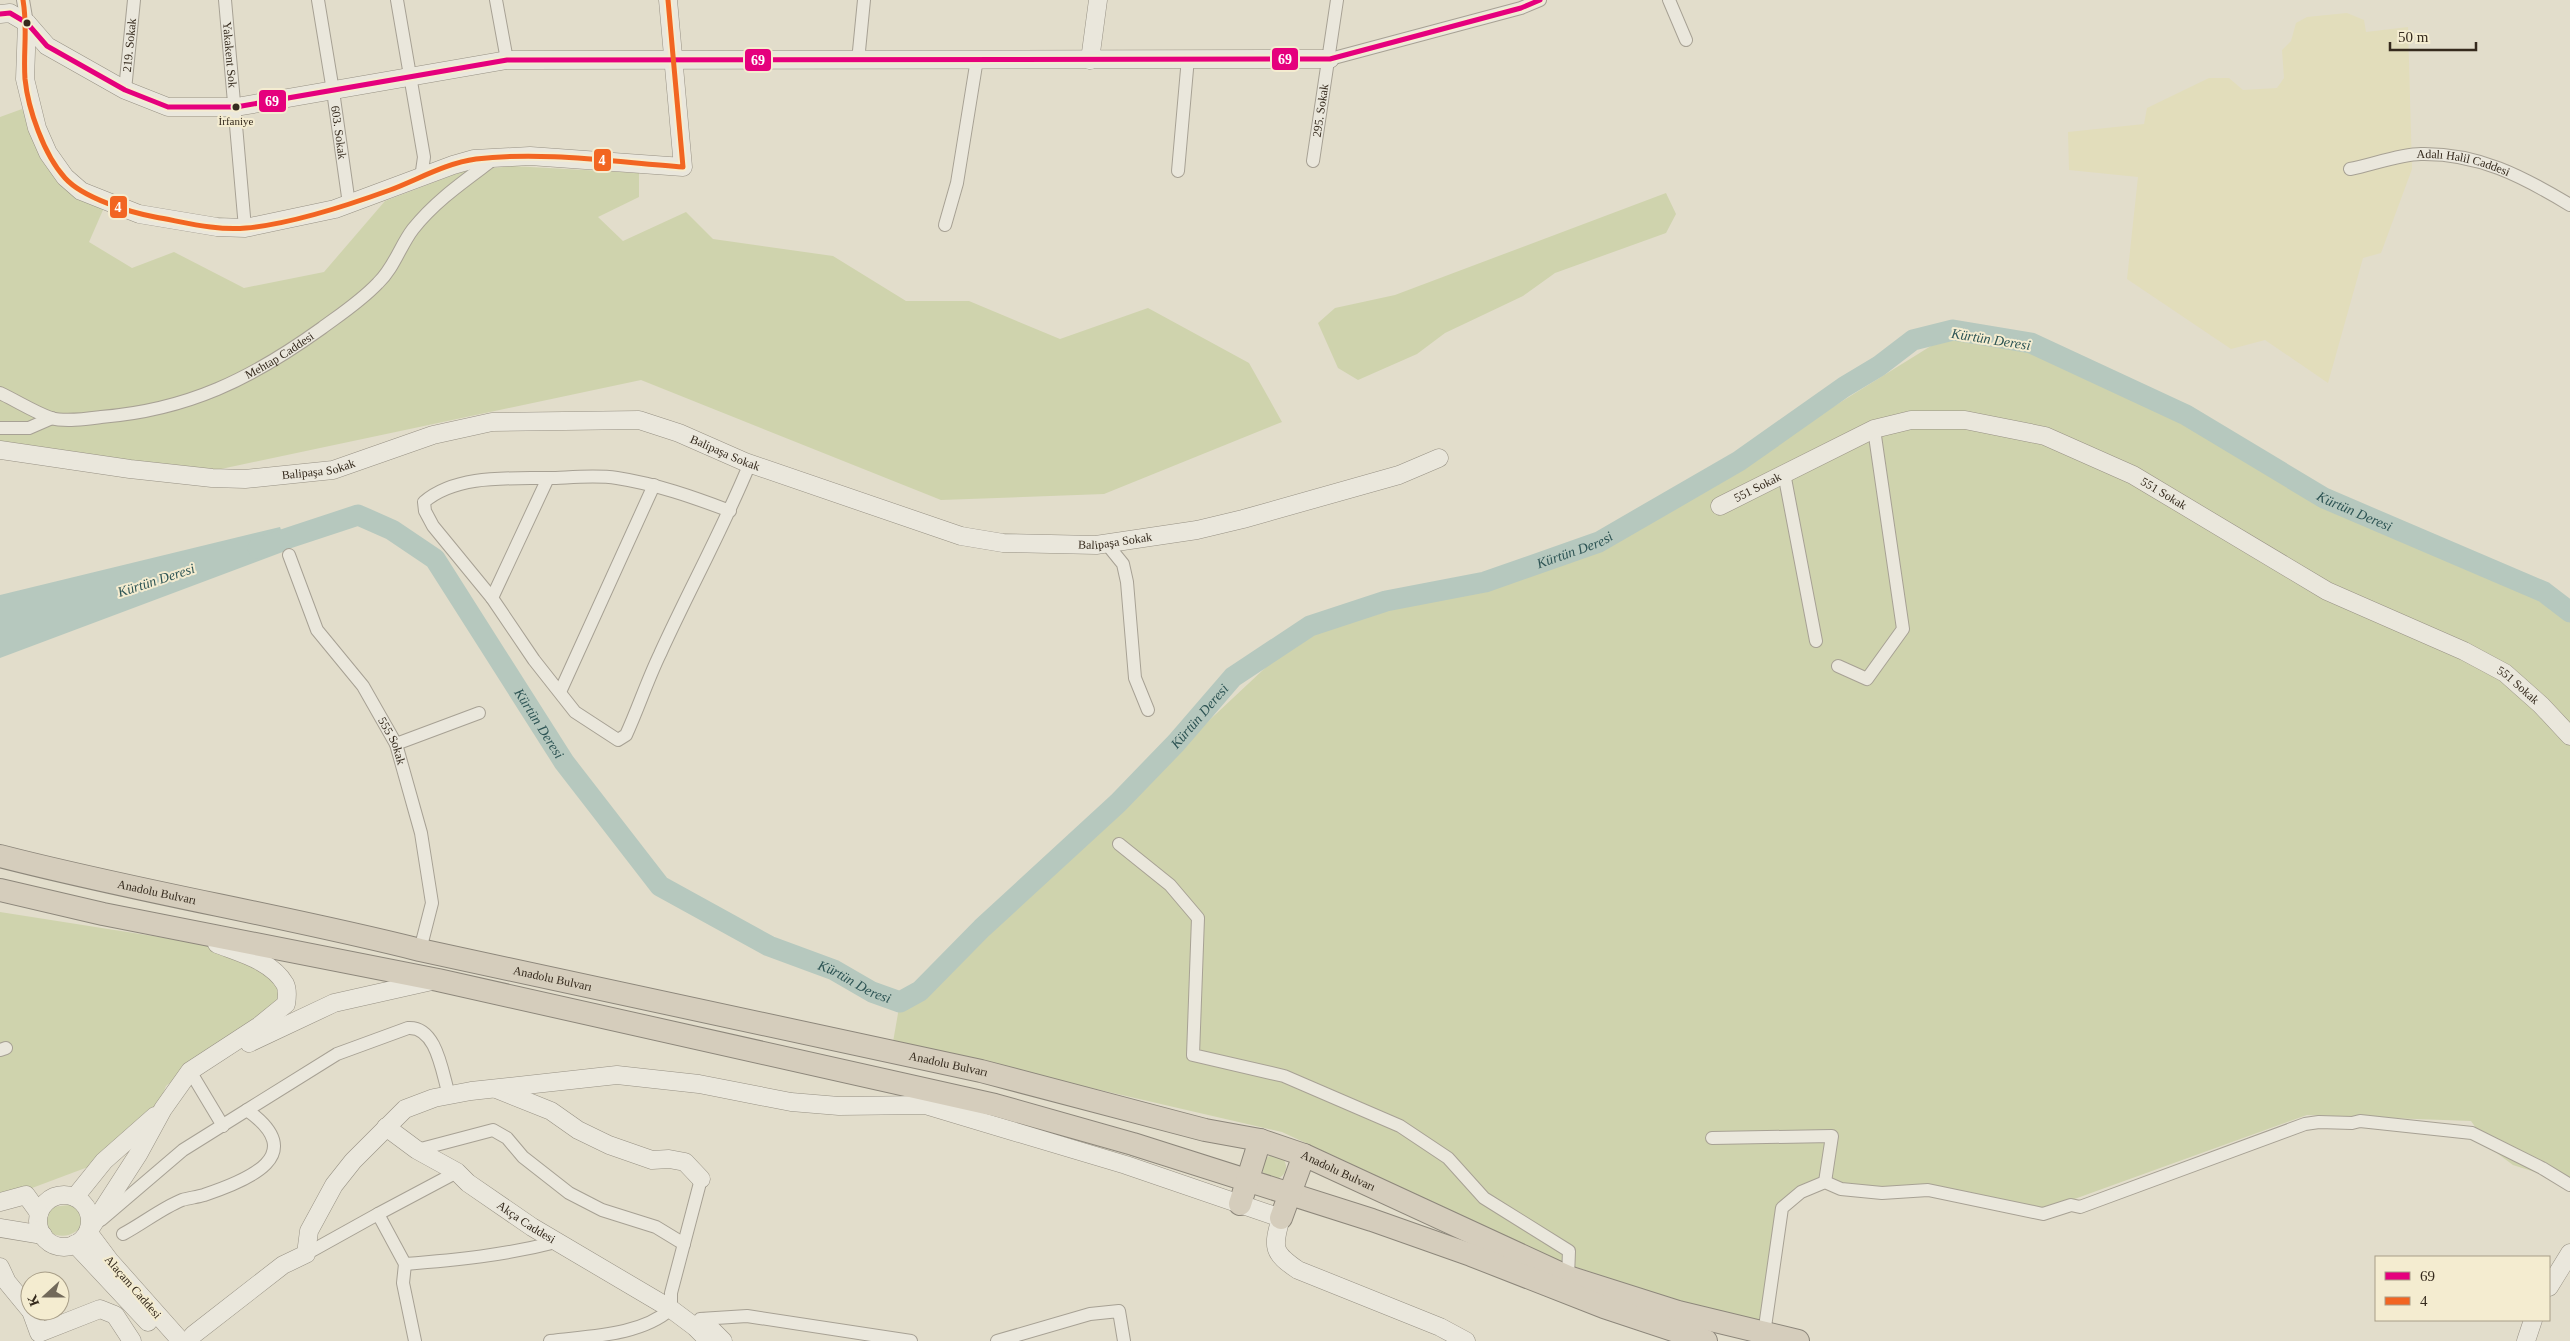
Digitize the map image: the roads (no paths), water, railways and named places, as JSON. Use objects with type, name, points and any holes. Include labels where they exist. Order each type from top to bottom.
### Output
[{"type":"highway","points":[[0,856],[72,874]]},
{"type":"highway","points":[[0,865],[72,874]]},
{"type":"highway","name":"Anadolu Bulvarı","points":[[72,874],[348,932],[420,950],[980,1072],[1195,1128],[1260,1140],[1304,1155],[1568,1277],[1669,1309],[1798,1341]]},
{"type":"highway","points":[[0,890],[103,914]]},
{"type":"highway","points":[[0,906],[48,913],[103,914]]},
{"type":"highway","name":"Anadolu Bulvarı","points":[[103,914],[438,980],[995,1105],[1133,1144],[1381,1223],[1471,1255],[1604,1307],[1706,1341]]},
{"type":"highway","points":[[1240,1204],[1260,1140]]},
{"type":"highway","points":[[1281,1218],[1304,1155]]},
{"type":"street","points":[[23,0],[27,23],[25,79],[37,128],[48,153],[64,177],[81,191],[139,214],[217,228],[245,228],[349,204],[474,159],[530,156],[683,167],[668,0]]},
{"type":"street","name":"219. Sokak","points":[[125,90],[134,0]]},
{"type":"street","name":"Yakakent Sok","points":[[225,0],[236,107],[245,228]]},
{"type":"street","name":"603. Sokak","points":[[318,0],[349,204]]},
{"type":"street","points":[[397,0],[412,76],[424,157],[421,178]]},
{"type":"street","points":[[496,0],[507,60]]},
{"type":"street","points":[[858,61],[864,0]]},
{"type":"street","points":[[1090,60],[1098,0]]},
{"type":"street","name":"295. Sokak","points":[[1313,161],[1330,59],[1337,0]]},
{"type":"street","points":[[0,14],[10,13],[27,23],[47,46],[125,90],[168,107],[236,107],[507,60],[674,58],[858,61],[1188,58],[1330,59],[1521,8],[1540,0]]},
{"type":"street","points":[[1670,0],[1686,40]]},
{"type":"street","points":[[1178,171],[1188,58]]},
{"type":"street","points":[[945,226],[957,183],[977,59]]},
{"type":"street","name":"Adalı Halil Caddesi","points":[[2350,169],[2419,154],[2472,158],[2528,179],[2570,205]]},
{"type":"street","name":"Mehtap Caddesi","points":[[0,393],[52,418],[125,415],[179,404],[230,385],[290,351],[355,305],[380,282],[397,258],[411,232],[430,208],[496,158]]},
{"type":"street","points":[[0,428],[29,428],[52,418]]},
{"type":"street","name":"Balipaşa Sokak","points":[[0,450],[139,470],[212,478],[245,479],[333,470],[433,435],[492,422],[639,420],[679,433],[750,463],[961,536],[1003,543],[1106,543],[1197,530],[1399,475],[1439,458]]},
{"type":"street","name":"551 Sokak","points":[[1720,506],[1874,429],[1911,420],[1965,420],[2045,436],[2133,475],[2327,591],[2464,651],[2504,673],[2541,705],[2570,736]]},
{"type":"street","points":[[1838,666],[1867,679],[1903,630],[1874,429]]},
{"type":"street","points":[[730,511],[654,485],[615,477],[491,480],[455,486],[430,496],[424,502],[424,512],[433,526],[492,598],[534,660],[574,712],[618,740],[626,735],[659,655],[730,511],[750,463]]},
{"type":"street","points":[[1784,473],[1816,641]]},
{"type":"street","points":[[492,598],[548,478]]},
{"type":"street","points":[[560,692],[654,485]]},
{"type":"street","points":[[1106,543],[1123,564],[1127,582],[1135,678],[1148,710]]},
{"type":"street","name":"555 Sokak","points":[[289,555],[317,630],[363,686],[396,744],[421,833],[432,903],[420,950]]},
{"type":"street","points":[[396,744],[479,713]]},
{"type":"street","points":[[1119,844],[1170,885],[1198,918],[1192,1055],[1284,1076],[1400,1126],[1448,1158],[1484,1198],[1569,1251],[1568,1277]]},
{"type":"street","points":[[88,1232],[140,1153],[163,1109],[190,1071],[279,1012],[286,1004],[285,984],[269,968],[253,958],[178,928]]},
{"type":"street","points":[[190,1071],[334,1003],[438,980]]},
{"type":"street","points":[[0,1228],[42,1235],[54,1244],[68,1246],[75,1244],[183,1150],[337,1054],[408,1028],[417,1027],[424,1031],[432,1041],[449,1095]]},
{"type":"street","points":[[190,1071],[222,1126]]},
{"type":"street","points":[[306,1254],[309,1231],[334,1185],[353,1161],[405,1109],[434,1098],[449,1095],[494,1088],[617,1075],[699,1084],[791,1102],[839,1106],[925,1105],[1126,1165],[1281,1218],[1276,1248],[1280,1258],[1298,1270],[1440,1327],[1466,1341]]},
{"type":"street","points":[[494,1088],[551,1111],[578,1130],[609,1144],[652,1160],[668,1159],[685,1162],[701,1179],[671,1293],[671,1309],[659,1320],[631,1335],[550,1341]]},
{"type":"street","points":[[75,1197],[104,1160],[163,1109]]},
{"type":"street","points":[[122,1234],[182,1200],[206,1194],[264,1167],[273,1158],[275,1146],[268,1132],[256,1116],[247,1110]]},
{"type":"street","points":[[1764,1334],[1782,1208],[1801,1192],[1825,1182],[1841,1189],[1882,1193],[1928,1190],[2043,1214],[2072,1205],[2080,1207],[2304,1124],[2360,1120],[2472,1133],[2542,1168],[2570,1185]]},
{"type":"street","name":"Akça Caddesi","points":[[386,1127],[417,1150],[457,1172],[468,1183],[556,1242],[671,1309],[696,1327],[709,1341]]},
{"type":"street","points":[[417,1150],[493,1130],[507,1138],[523,1157],[569,1193],[602,1210],[656,1227],[684,1244]]},
{"type":"street","points":[[1712,1138],[1832,1136],[1825,1182]]},
{"type":"street","points":[[187,1338],[276,1270],[457,1172]]},
{"type":"street","points":[[42,1235],[38,1220],[43,1206],[54,1197],[60,1195],[75,1197],[85,1205],[90,1225],[88,1232]]},
{"type":"street","points":[[0,1202],[26,1196],[40,1213]]},
{"type":"street","points":[[378,1214],[405,1264],[403,1283],[415,1341]]},
{"type":"street","name":"Alaçam Caddesi","points":[[88,1232],[109,1260],[187,1338]]},
{"type":"street","points":[[405,1264],[490,1256],[556,1242]]},
{"type":"street","name":"Alaçam Caddesi","points":[[75,1244],[167,1341]]},
{"type":"street","points":[[2550,1285],[2570,1253]]},
{"type":"street","points":[[0,1267],[7,1282],[20,1298]]},
{"type":"street","points":[[34,1321],[40,1337],[100,1309],[115,1315],[132,1341]]},
{"type":"street","name":"Akça Caddesi","points":[[671,1309],[700,1319],[723,1341]]},
{"type":"street","points":[[998,1341],[1090,1314],[1119,1311],[1124,1341]]},
{"type":"street","points":[[700,1319],[747,1316],[911,1341]]},
{"type":"street","points":[[2526,1341],[2533,1321]]},
{"type":"water","points":[[280,527],[288,550],[0,658],[0,595]]},
{"type":"waterway","name":"Kürtün Deresi","points":[[258,548],[358,515],[392,530],[435,559],[564,762],[660,886],[769,946],[834,970],[872,992],[900,1002],[920,991],[982,928],[1118,803],[1176,743],[1233,677],[1310,626],[1386,601],[1485,582],[1599,542],[1739,461],[1844,387],[1879,366],[1913,340],[1953,330],[2031,343],[2186,415],[2324,498],[2544,592],[2570,612]]},
{"type":"place","name":"İrfaniye","points":[[236,107]]}]
